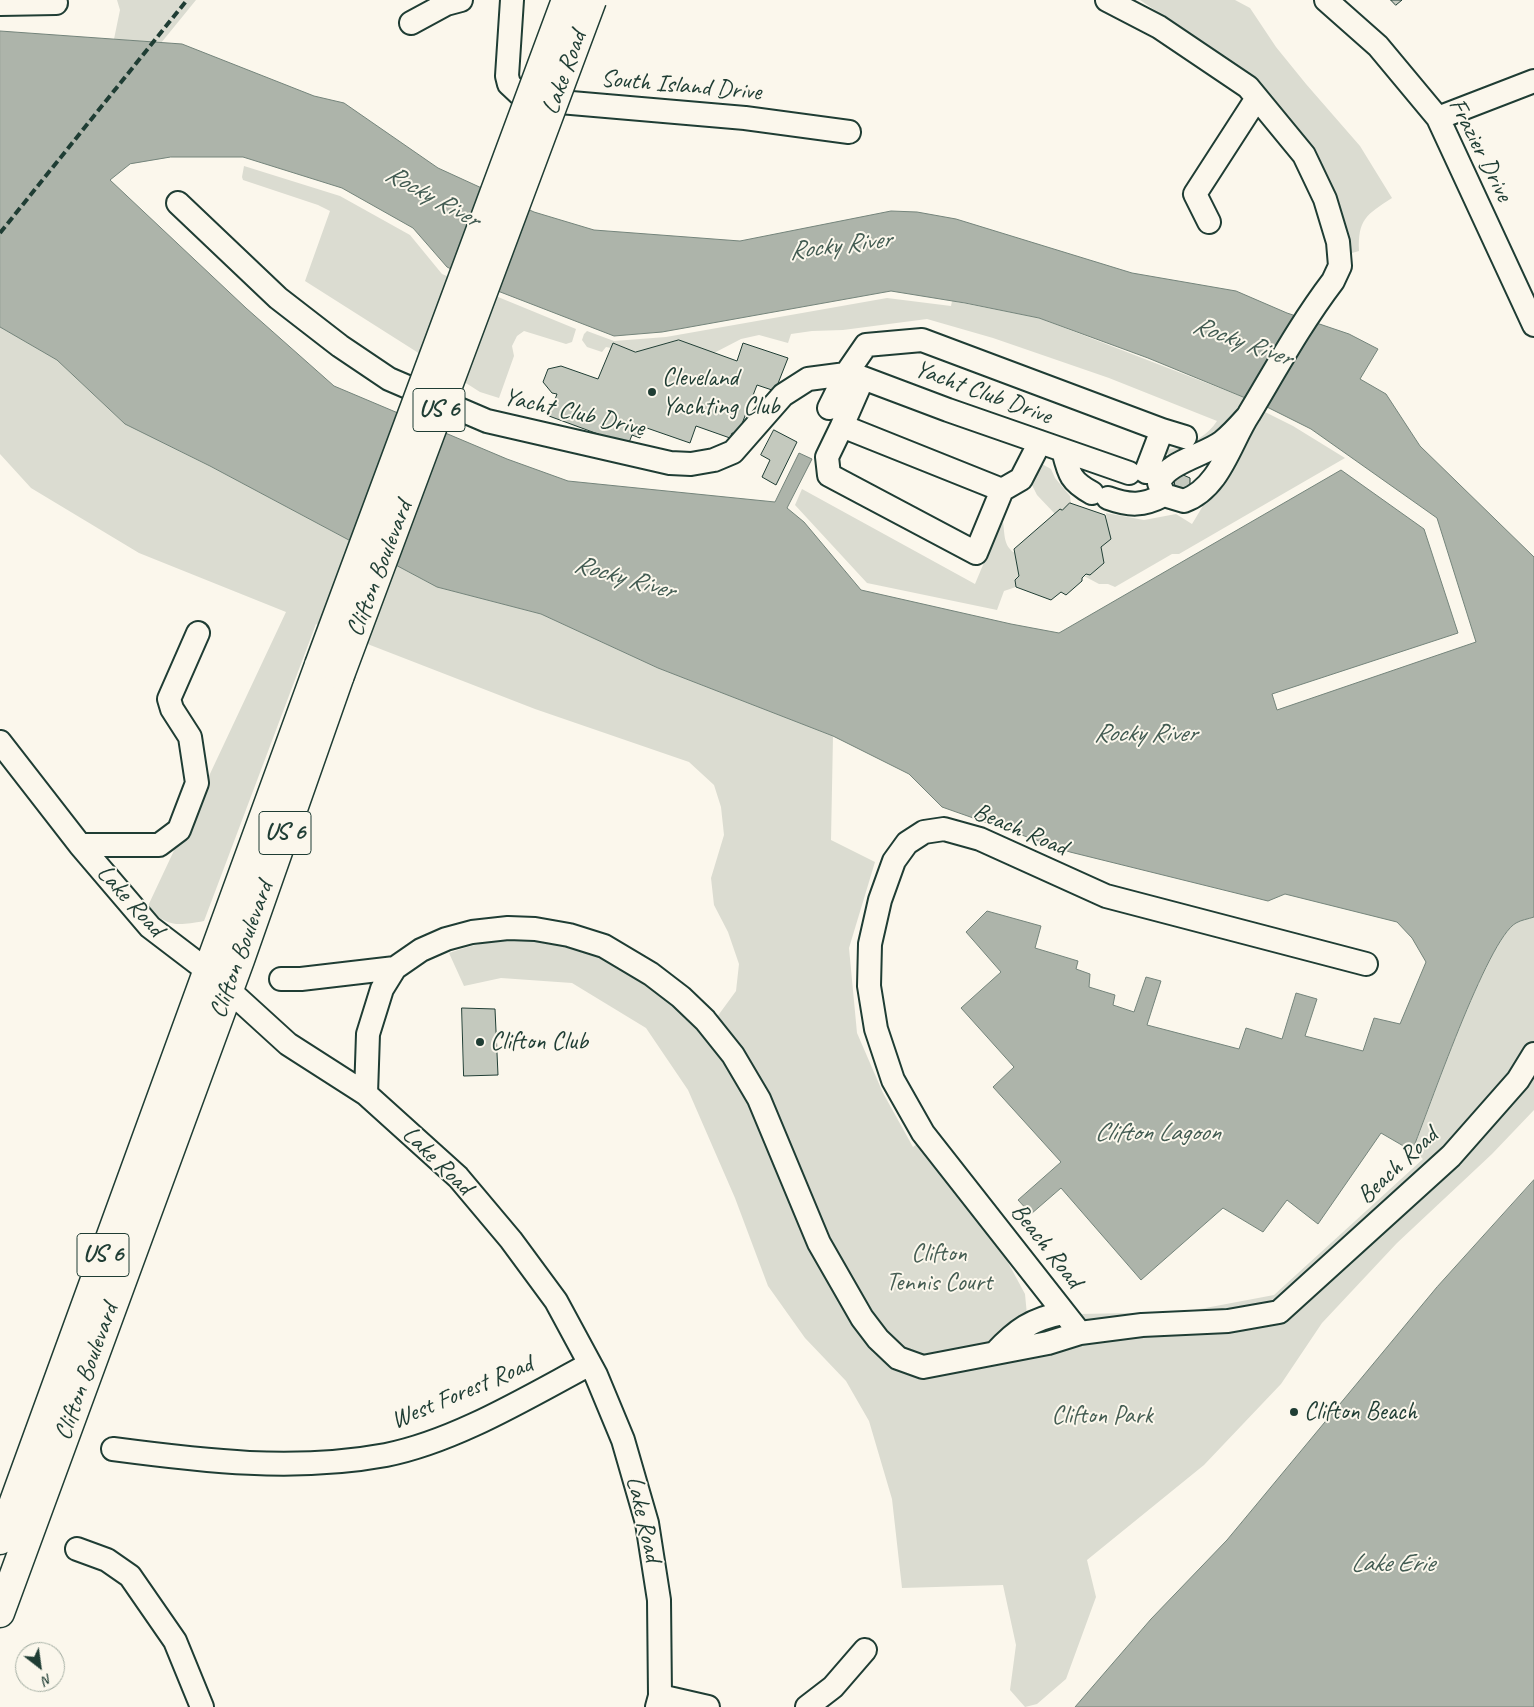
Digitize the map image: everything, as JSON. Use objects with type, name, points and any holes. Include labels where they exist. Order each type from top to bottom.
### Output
[{"type":"main road","name":"Lake Road","points":[[526,142],[566,0]]},
{"type":"main road","name":"Lake Road","points":[[526,142],[592,0]]},
{"type":"main road","name":"Clifton Boulevard","points":[[0,1540],[119,1210],[209,972],[330,670],[526,142]]},
{"type":"main road","name":"Clifton Boulevard","points":[[0,1613],[228,990],[330,670]]},
{"type":"street","points":[[411,22],[446,4],[461,0]]},
{"type":"street","name":"South Island Drive","points":[[512,0],[507,76],[509,84],[524,99],[745,118],[849,132]]},
{"type":"street","name":"Yacht Club Drive","points":[[178,203],[278,298],[340,346],[390,379],[487,421],[670,464],[691,464],[714,460],[733,452],[783,395],[808,379],[854,376],[1063,450],[1138,473],[1164,495],[1184,501],[1202,490],[1228,456],[1247,417],[1340,266],[1338,242],[1325,199],[1304,155],[1248,87],[1159,27],[1107,0]]},
{"type":"street","name":"Frazier Drive","points":[[1326,0],[1378,46],[1438,118],[1534,325]]},
{"type":"street","points":[[0,4],[56,3]]},
{"type":"street","points":[[1438,118],[1534,81]]},
{"type":"street","points":[[1209,222],[1195,194],[1257,98]]},
{"type":"street","points":[[1040,442],[1021,479],[1002,490],[976,553],[829,475],[827,457],[842,426],[854,376],[866,345],[922,340],[1185,437]]},
{"type":"street","points":[[829,408],[854,376]]},
{"type":"street","name":"Yacht Club Drive","points":[[1138,473],[1172,466],[1205,452],[1222,442],[1247,417]]},
{"type":"street","points":[[842,426],[1002,490]]},
{"type":"street","points":[[1138,473],[1162,430]]},
{"type":"street","points":[[1063,450],[1070,475],[1078,486],[1100,496],[1135,505],[1148,503],[1164,495],[1158,482],[1161,475],[1172,466]]},
{"type":"street","points":[[80,845],[159,845],[179,830],[196,783],[190,737],[172,709],[169,698],[198,633]]},
{"type":"street","name":"Lake Road","points":[[0,742],[80,845],[150,927],[209,972],[288,1044],[366,1094],[458,1176],[503,1230],[556,1301],[590,1364],[623,1440],[648,1523],[658,1600],[658,1702]]},
{"type":"street","name":"Beach Road","points":[[1080,1333],[923,1132],[892,1080],[876,1028],[869,986],[870,944],[880,900],[894,861],[907,843],[924,832],[944,828],[980,840],[1106,896],[1366,964]]},
{"type":"street","name":"Beach Road","points":[[366,1094],[368,1034],[382,989],[395,968],[421,950],[446,939],[472,932],[517,929],[569,935],[604,946],[651,974],[705,1020],[733,1054],[760,1100],[819,1243],[862,1318],[878,1339],[898,1358],[923,1367],[1048,1343],[1080,1333],[1142,1325],[1228,1321],[1279,1312],[1451,1156],[1518,1080],[1534,1054]]},
{"type":"street","name":"Beach Road","points":[[281,979],[301,980],[395,968]]},
{"type":"street","points":[[994,1353],[1012,1333],[1042,1317],[1063,1313]]},
{"type":"street","name":"West Forest Road","points":[[113,1449],[213,1462],[295,1465],[386,1454],[439,1438],[503,1411],[590,1364]]},
{"type":"street","points":[[77,1549],[108,1560],[130,1576],[175,1641],[202,1707]]},
{"type":"street","points":[[807,1707],[833,1687],[865,1650]]},
{"type":"street","points":[[658,1702],[708,1707]]},
{"type":"green space","points":[[117,0],[196,0],[161,43],[114,39],[120,10]]},
{"type":"green space","points":[[1140,0],[1235,0],[1250,8],[1276,47],[1360,146],[1392,198],[1365,219],[1360,232],[1359,251],[1345,255],[1335,210],[1194,37]]},
{"type":"green space","points":[[244,166],[340,196],[410,235],[442,274],[576,329],[572,342],[566,344],[524,331],[517,336],[512,346],[514,356],[499,398],[480,392],[305,281],[330,211],[318,205],[243,180]]},
{"type":"green space","points":[[887,298],[951,306],[952,301],[1039,318],[1248,399],[1230,427],[1172,458],[1165,452],[1166,450],[1182,446],[1200,438],[1217,421],[1109,378],[993,338],[927,319],[843,330],[791,334],[788,343],[759,335],[741,339],[714,353],[679,340],[635,352],[613,343],[611,348],[606,347],[602,352],[587,347],[582,340],[587,331],[614,341],[666,337]]},
{"type":"green space","points":[[0,327],[57,360],[125,424],[210,466],[437,587],[541,614],[658,668],[833,736],[831,840],[875,862],[849,948],[857,1033],[883,1093],[913,1147],[920,1142],[998,1244],[1025,1294],[1027,1315],[1184,1312],[1274,1295],[1423,1159],[1412,1151],[1444,1066],[1475,992],[1504,936],[1516,923],[1534,917],[1534,1110],[1492,1154],[1397,1243],[1322,1323],[1281,1384],[1204,1465],[1087,1560],[1096,1597],[1066,1679],[1037,1704],[1025,1707],[1010,1690],[1016,1645],[1003,1585],[902,1588],[892,1499],[869,1421],[846,1381],[805,1338],[768,1286],[735,1198],[688,1090],[646,1028],[572,983],[501,978],[464,986],[449,953],[494,940],[526,937],[573,946],[614,963],[634,975],[653,988],[706,1032],[736,991],[739,964],[728,932],[714,905],[711,878],[724,835],[721,807],[714,785],[689,762],[535,709],[316,624],[204,921],[173,924],[161,919],[147,908],[286,612],[139,553],[31,488],[0,454]]},
{"type":"green space","points":[[1261,410],[1293,426],[1345,458],[1179,554],[1172,554],[1115,587],[1108,584],[1099,584],[1084,576],[1090,575],[1104,563],[1101,547],[1111,539],[1106,513],[1144,520],[1176,514],[1192,524]]},
{"type":"green space","points":[[1040,463],[1051,469],[1055,478],[1070,496],[1071,504],[1055,514],[1037,495],[1031,483]]},
{"type":"green space","points":[[802,489],[975,584],[1003,522],[1006,543],[1015,553],[1019,576],[1015,580],[1016,587],[1004,591],[997,610],[867,583],[795,505]]},
{"type":"water","points":[[0,31],[182,44],[314,96],[344,103],[438,168],[534,212],[594,230],[740,241],[891,211],[917,212],[956,219],[1132,273],[1236,291],[1287,313],[1349,334],[1378,349],[1360,379],[1386,394],[1420,446],[1534,557],[1534,917],[1516,923],[1504,936],[1490,960],[1459,1028],[1412,1151],[1381,1133],[1318,1224],[1287,1200],[1263,1232],[1223,1208],[1141,1280],[1061,1188],[1031,1214],[1018,1200],[1061,1162],[993,1087],[1014,1067],[961,1008],[1001,972],[966,932],[987,911],[1041,926],[1035,948],[1078,961],[1076,969],[1090,974],[1089,987],[1115,995],[1113,1005],[1134,1012],[1146,977],[1161,981],[1147,1025],[1239,1049],[1246,1028],[1282,1039],[1296,993],[1317,999],[1305,1036],[1363,1051],[1374,1018],[1400,1024],[1426,962],[1412,938],[1397,922],[1285,894],[1268,901],[1070,852],[942,807],[909,774],[833,736],[658,668],[541,614],[437,587],[210,466],[125,424],[57,360],[0,327]],"holes":[[[171,157],[243,157],[342,188],[413,228],[447,267],[490,288],[614,336],[662,332],[891,291],[1039,318],[1148,358],[1265,406],[1311,429],[1437,518],[1476,642],[1277,710],[1272,694],[1458,633],[1424,529],[1341,470],[1059,633],[861,590],[804,522],[787,508],[812,459],[799,453],[775,502],[568,481],[507,459],[334,386],[246,308],[110,180],[130,164]]]},
{"type":"water","name":"Lake Erie","points":[[1534,1180],[1534,1707],[1075,1707],[1151,1619],[1227,1540],[1437,1287]]},
{"type":"building","points":[[1391,0],[1402,0],[1396,5]]},
{"type":"building","name":"Cleveland Yachting Club","points":[[679,340],[737,361],[743,343],[788,358],[775,391],[757,385],[738,434],[732,433],[730,438],[696,426],[690,443],[644,427],[640,438],[632,435],[628,445],[549,416],[557,394],[552,393],[543,382],[548,369],[561,366],[598,379],[613,343],[635,352]]},
{"type":"building","points":[[774,430],[797,442],[776,485],[762,477],[770,460],[761,455]]},
{"type":"building","points":[[1181,474],[1190,478],[1190,486],[1183,491],[1175,488],[1174,479]]},
{"type":"building","points":[[1070,503],[1105,515],[1111,539],[1101,547],[1104,563],[1090,575],[1086,574],[1082,581],[1066,595],[1061,592],[1051,600],[1016,587],[1015,580],[1019,576],[1014,549],[1060,509],[1062,510]]},
{"type":"building","name":"Clifton Club","points":[[462,1008],[495,1009],[498,1075],[464,1076]]},
{"type":"railway","points":[[0,233],[187,0]]},
{"type":"place","name":"Cleveland Yachting Club","points":[[652,392]]},
{"type":"place","name":"Clifton Club","points":[[480,1042]]},
{"type":"place","name":"Clifton Beach","points":[[1294,1412]]},
{"type":"water label","name":"Rocky River","points":[[432,197]]},
{"type":"water label","name":"Rocky River","points":[[840,246]]},
{"type":"water label","name":"Rocky River","points":[[1242,342]]},
{"type":"water label","name":"Rocky River","points":[[624,578]]},
{"type":"water label","name":"Rocky River","points":[[1145,734]]},
{"type":"water label","name":"Clifton Lagoon","points":[[1157,1133]]},
{"type":"park label","name":"Clifton Tennis Court","points":[[939,1268]]},
{"type":"park label","name":"Clifton Park","points":[[1102,1416]]}]
